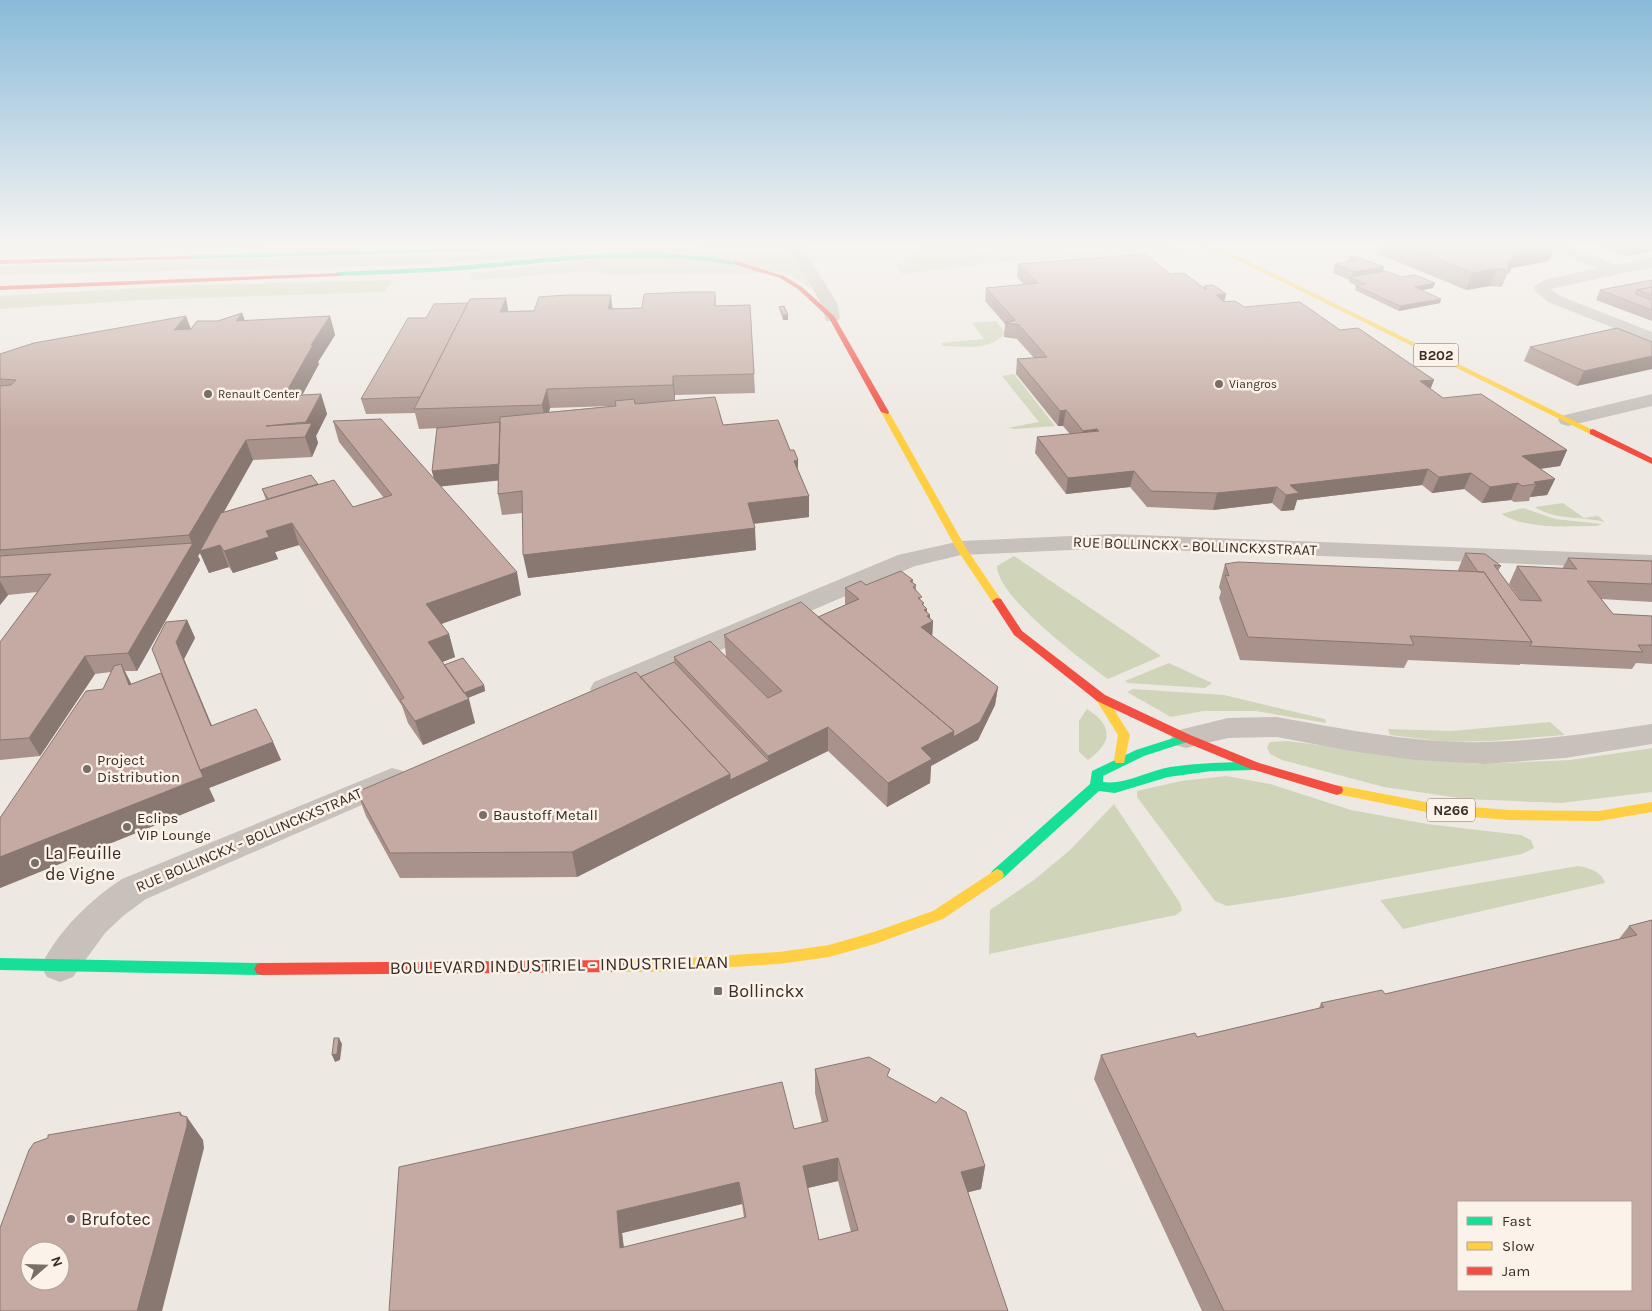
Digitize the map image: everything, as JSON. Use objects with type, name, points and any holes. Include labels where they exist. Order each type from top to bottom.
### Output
[{"type":"main road","points":[[821,307],[832,317],[961,548],[1018,633],[1101,698],[1186,738],[1254,766]]},
{"type":"main road","name":"B202","points":[[1338,307],[1652,461]]},
{"type":"main road","points":[[1101,698],[1124,735],[1120,760]]},
{"type":"main road","name":"BOULEVARD INDUSTRIEL - INDUSTRIELAAN","points":[[0,964],[376,969],[655,966],[779,958],[829,951],[875,938],[938,915],[999,874],[1025,852],[1096,786],[1098,774],[1120,760],[1149,748],[1186,738]]},
{"type":"main road","name":"N266","points":[[1096,786],[1115,788],[1168,772],[1212,767],[1254,766],[1331,789],[1436,809],[1509,815],[1599,816],[1652,807]]},
{"type":"street","points":[[830,307],[832,317]]},
{"type":"street","points":[[1575,307],[1652,338]]},
{"type":"street","points":[[1568,420],[1652,400]]},
{"type":"street","name":"RUE BOLLINCKX - BOLLINCKXSTRAAT","points":[[577,700],[907,560],[961,548],[1115,541],[1652,562]]},
{"type":"street","name":"BOULEVARD INDUSTRIEL - INDUSTRIELAAN","points":[[1186,738],[1228,728],[1277,727],[1361,742],[1416,749],[1484,754],[1565,747],[1652,734]]},
{"type":"street","name":"RUE BOLLINCKX - BOLLINCKXSTRAAT","points":[[60,966],[89,924],[108,906],[134,889],[421,766]]},
{"type":"green space","points":[[0,307],[29,307],[0,309]]},
{"type":"green space","points":[[996,321],[1006,333],[992,343],[968,347],[943,346],[941,343],[984,339],[972,323]]},
{"type":"green space","points":[[1014,374],[1055,426],[1007,428],[1039,422],[1002,376]]},
{"type":"green space","points":[[1563,503],[1584,518],[1598,516],[1605,522],[1561,516],[1535,507]]},
{"type":"green space","points":[[1523,508],[1555,519],[1602,524],[1597,526],[1535,525],[1523,523],[1501,514]]},
{"type":"green space","points":[[1014,556],[1161,656],[1108,679],[1061,643],[1025,610],[1011,594],[1001,579],[997,566]]},
{"type":"green space","points":[[1169,663],[1212,683],[1205,688],[1128,683],[1125,681]]},
{"type":"green space","points":[[1133,689],[1224,695],[1325,719],[1326,723],[1256,711],[1203,711],[1171,717],[1127,692]]},
{"type":"green space","points":[[1087,709],[1102,722],[1107,734],[1102,747],[1088,760],[1079,752],[1079,721]]},
{"type":"green space","points":[[1550,722],[1565,735],[1491,741],[1448,742],[1390,735],[1388,729],[1451,731]]},
{"type":"green space","points":[[1287,741],[1477,764],[1570,760],[1652,748],[1652,792],[1561,803],[1466,799],[1384,787],[1282,760],[1270,754],[1267,747],[1270,742]]},
{"type":"green space","points":[[1226,776],[1270,784],[1351,810],[1427,824],[1521,835],[1531,840],[1534,848],[1522,854],[1288,897],[1227,906],[1215,901],[1137,797],[1137,791],[1181,781]]},
{"type":"green space","points":[[1114,804],[1180,903],[1182,910],[1176,915],[989,954],[990,910],[1034,880],[1070,850]]},
{"type":"green space","points":[[1578,866],[1598,873],[1605,883],[1403,929],[1380,900]]},
{"type":"building","points":[[432,307],[466,307],[420,397],[361,399],[408,318],[426,318]]},
{"type":"building","points":[[466,307],[502,307],[500,312],[534,311],[535,307],[750,307],[754,374],[673,376],[673,385],[547,389],[542,405],[414,409]]},
{"type":"building","points":[[779,307],[785,307],[788,315],[783,315]]},
{"type":"building","name":"Viangros","points":[[1003,307],[1307,307],[1340,330],[1358,328],[1434,380],[1420,381],[1443,398],[1481,394],[1567,450],[1522,456],[1555,479],[1522,486],[1518,483],[1490,487],[1471,473],[1439,477],[1428,469],[1290,485],[1299,493],[1286,495],[1277,487],[1217,493],[1151,491],[1134,471],[1068,478],[1037,437],[1099,431],[1097,429],[1083,431],[1066,410],[1060,411],[1017,359],[1047,357],[1019,325],[1005,323],[1015,320]]},
{"type":"building","points":[[242,313],[236,321],[330,316],[311,345],[313,345],[284,396],[321,394],[306,422],[266,426],[312,423],[305,437],[246,440],[189,535],[0,550],[0,386],[11,385],[16,380],[0,379],[0,354],[34,343],[186,316],[174,330],[191,329],[197,321],[218,321]]},
{"type":"building","points":[[1617,328],[1652,342],[1652,356],[1584,371],[1530,347]]},
{"type":"building","points":[[715,397],[723,425],[778,420],[790,450],[794,450],[798,460],[794,461],[809,496],[748,503],[755,528],[523,555],[522,491],[498,494],[500,417],[616,406],[615,401],[634,399],[635,404]]},
{"type":"building","points":[[381,419],[517,572],[426,604],[449,634],[428,642],[469,699],[415,721],[400,700],[404,698],[397,686],[292,523],[266,531],[269,537],[224,551],[220,545],[200,551],[221,513],[334,480],[353,507],[392,495],[333,421]]},
{"type":"building","points":[[500,422],[499,464],[432,471],[437,428]]},
{"type":"building","points":[[311,475],[318,484],[268,499],[262,489]]},
{"type":"building","points":[[193,543],[128,653],[85,656],[29,738],[0,740],[0,642],[51,574],[0,577],[0,556]]},
{"type":"building","points":[[1465,553],[1485,554],[1501,566],[1494,565],[1520,600],[1542,601],[1517,566],[1577,569],[1568,558],[1652,561],[1652,584],[1587,581],[1613,614],[1652,616],[1652,645],[1638,645],[1643,652],[1530,646],[1532,642],[1484,572],[1478,572]]},
{"type":"building","points":[[1238,562],[1484,572],[1532,642],[1410,636],[1414,645],[1248,637],[1225,575],[1229,576],[1225,564]]},
{"type":"building","points":[[901,571],[913,580],[910,581],[916,585],[913,587],[922,597],[918,598],[927,609],[924,610],[930,615],[927,616],[933,621],[921,627],[998,687],[980,722],[953,737],[954,731],[818,617],[859,599],[845,588],[861,581],[866,585]]},
{"type":"building","points":[[801,602],[954,731],[921,748],[932,759],[888,783],[828,727],[768,756],[674,657],[710,641],[768,698],[782,691],[724,635]]},
{"type":"building","points":[[187,620],[176,642],[211,726],[256,709],[273,742],[200,770],[152,649],[166,622]]},
{"type":"building","points":[[463,658],[484,685],[464,693],[444,665]]},
{"type":"building","points":[[674,662],[769,761],[730,780],[730,774],[640,677]]},
{"type":"building","points":[[121,664],[129,685],[161,673],[203,777],[0,857],[0,818],[86,691],[103,689],[114,666]]},
{"type":"building","points":[[636,672],[730,774],[572,852],[390,853],[357,792]]},
{"type":"building","points":[[1652,920],[1652,1311],[1224,1311],[1101,1055],[1195,1033],[1197,1037],[1324,1007],[1321,1003],[1382,990],[1385,994],[1637,935],[1629,926]]},
{"type":"building","points":[[334,1038],[339,1038],[337,1054],[332,1055]]},
{"type":"building","points":[[869,1057],[890,1069],[887,1076],[936,1103],[941,1097],[966,1112],[985,1166],[961,1172],[1008,1311],[389,1311],[399,1167],[782,1082],[794,1129],[828,1121],[815,1069]],"holes":[[[838,1158],[858,1230],[819,1240],[803,1166]],[[739,1182],[746,1217],[620,1248],[617,1211]]]},
{"type":"building","points":[[180,1112],[180,1115],[187,1117],[187,1126],[137,1311],[0,1311],[0,1228],[29,1150],[34,1143],[48,1138],[48,1135]]},
{"type":"traffic: fast","points":[[997,875],[1096,786],[1097,774],[1140,753],[1186,738]]},
{"type":"traffic: fast","points":[[1096,786],[1115,788],[1168,772],[1212,767],[1255,766]]},
{"type":"traffic: fast","points":[[0,964],[262,969]]},
{"type":"traffic: slow","points":[[1338,307],[1593,432]]},
{"type":"traffic: slow","points":[[885,412],[961,548],[997,601]]},
{"type":"traffic: slow","points":[[1101,698],[1124,735],[1120,760]]},
{"type":"traffic: slow","points":[[1337,790],[1436,809],[1509,815],[1599,816],[1652,807]]},
{"type":"traffic: slow","points":[[618,966],[655,966],[779,958],[829,951],[875,938],[938,915],[997,875]]},
{"type":"traffic: jam","points":[[821,307],[832,317],[885,412]]},
{"type":"traffic: jam","points":[[1593,432],[1652,461]]},
{"type":"traffic: jam","points":[[997,601],[1018,633],[1101,698],[1186,738],[1255,766],[1337,790]]},
{"type":"traffic: jam","points":[[262,969],[618,966]]},
{"type":"place","name":"Viangros","points":[[1219,384]]},
{"type":"place","name":"Renault Center","points":[[208,394]]},
{"type":"place","name":"Project Distribution","points":[[87,769]]},
{"type":"place","name":"Baustoff Metall","points":[[483,815]]},
{"type":"place","name":"Eclips VIP Lounge","points":[[127,827]]},
{"type":"place","name":"La Feuille de Vigne","points":[[35,863]]},
{"type":"place","name":"Bollinckx","points":[[718,991]]},
{"type":"place","name":"Brufotec","points":[[71,1219]]}]
